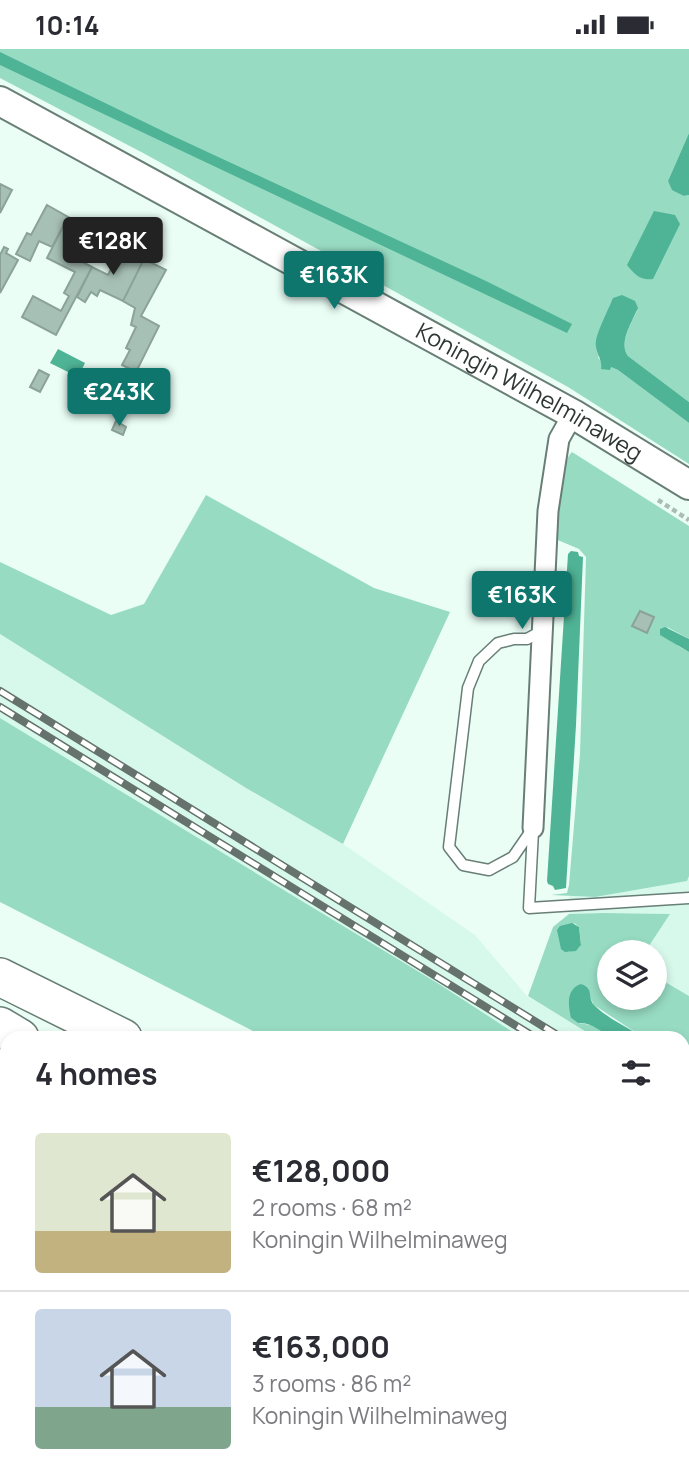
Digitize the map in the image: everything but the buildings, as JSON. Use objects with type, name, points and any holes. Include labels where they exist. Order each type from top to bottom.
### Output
[{"type":"highway","points":[[0,977],[109,1031]]},
{"type":"main road","name":"Koningin Wilhelminaweg","points":[[0,101],[573,414],[689,485]]},
{"type":"street","points":[[533,828],[548,511],[559,439],[573,414]]},
{"type":"lane","points":[[533,828],[513,857],[489,870],[463,865],[449,847],[468,688],[479,661],[498,643],[527,639],[542,631]]},
{"type":"lane","points":[[533,828],[529,908],[689,898]]},
{"type":"shaded area","points":[[0,49],[689,49],[689,133],[668,181],[684,196],[689,195],[689,402],[625,351],[625,339],[638,309],[598,357],[602,363],[618,370],[689,423],[689,464],[568,387],[145,154],[0,78]]},
{"type":"shaded area","points":[[0,52],[572,324],[567,333],[0,65]]},
{"type":"shaded area","points":[[689,133],[689,195],[684,196],[672,190],[668,181]]},
{"type":"shaded area","points":[[654,211],[675,215],[680,224],[653,279],[645,279],[627,265]]},
{"type":"shaded area","points":[[622,295],[635,301],[638,308],[625,339],[625,351],[689,402],[689,423],[618,370],[611,367],[610,370],[601,369],[597,337],[613,298]]},
{"type":"shaded area","points":[[58,349],[85,363],[78,377],[50,363]]},
{"type":"shaded area","points":[[572,452],[689,526],[689,639],[667,627],[678,646],[689,652],[689,876],[687,881],[595,897],[551,895],[567,893],[569,885],[580,754],[586,557],[579,549],[553,538],[561,480]]},
{"type":"shaded area","points":[[206,495],[374,588],[450,612],[343,844],[246,788],[0,634],[0,562],[111,615],[144,604]]},
{"type":"shaded area","points":[[571,551],[578,552],[579,556],[583,557],[576,725],[566,888],[555,890],[547,881],[568,554]]},
{"type":"shaded area","points":[[665,627],[689,639],[689,652],[660,635],[660,629]]},
{"type":"shaded area","points":[[0,634],[246,788],[343,844],[475,935],[527,996],[584,1031],[511,1031],[439,984],[0,718]]},
{"type":"shaded area","points":[[0,718],[439,984],[511,1031],[253,1031],[0,902]]},
{"type":"shaded area","points":[[689,876],[689,996],[667,983],[667,940],[653,940],[670,914],[569,914],[569,896],[595,897],[686,881]]},
{"type":"shaded area","points":[[569,914],[670,914],[653,940],[597,940],[597,1007],[589,995],[589,989],[581,984],[571,1018],[602,1031],[585,1031],[528,996],[553,927]],"holes":[[[574,923],[579,927],[579,948],[568,952]]]},
{"type":"shaded area","points":[[572,923],[579,927],[581,945],[576,951],[565,952],[561,949],[557,930],[560,926]]},
{"type":"shaded area","points":[[667,983],[689,996],[689,1031],[633,1031],[602,1010],[667,1010]]},
{"type":"shaded area","points":[[581,984],[588,988],[597,1010],[632,1031],[601,1031],[589,1024],[578,1023],[571,1018],[569,1003],[573,990]]},
{"type":"railway","points":[[0,691],[551,1031]]},
{"type":"railway","points":[[0,707],[525,1031]]}]
